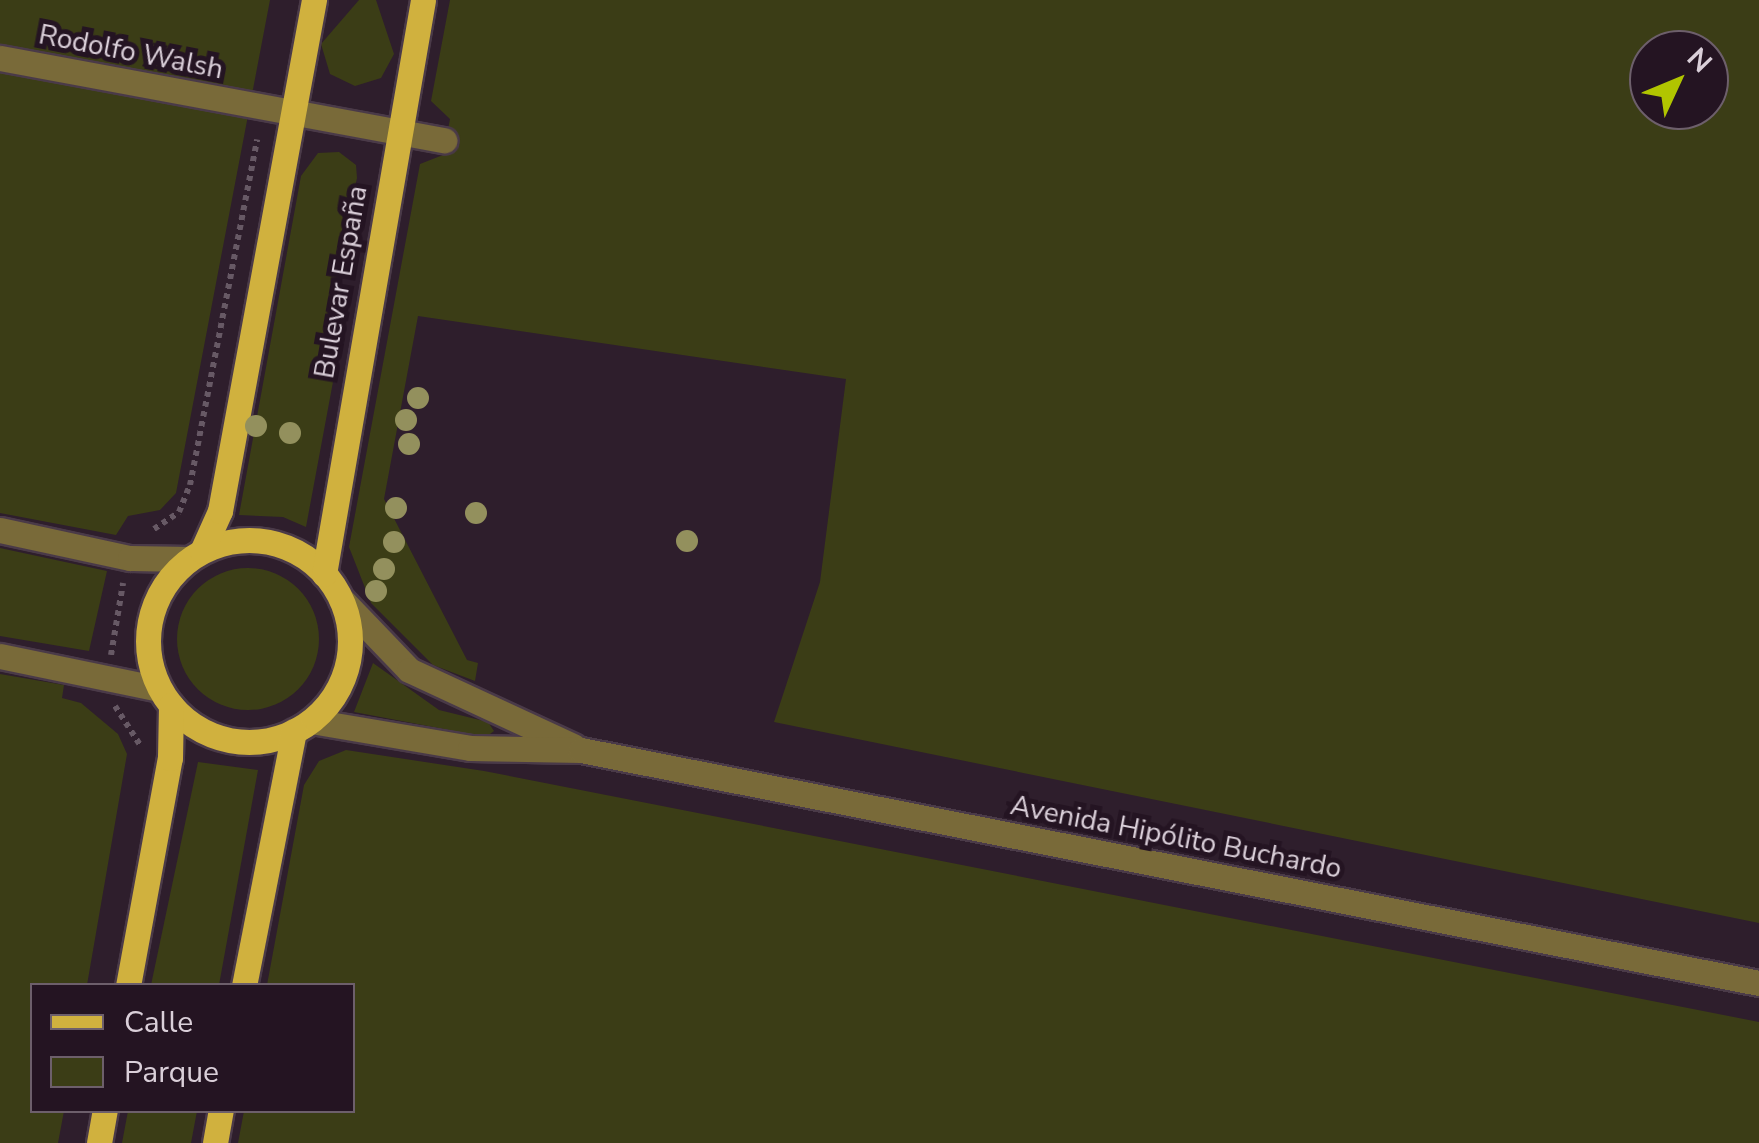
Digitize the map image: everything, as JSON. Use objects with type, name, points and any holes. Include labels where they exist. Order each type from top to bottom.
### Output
[{"type":"main road","points":[[129,983],[170,758],[166,697],[148,654],[150,618],[164,585],[196,555],[220,510],[314,0]]},
{"type":"main road","name":"Bulevar España","points":[[324,574],[423,0]]},
{"type":"main road","points":[[196,555],[236,540],[271,542],[304,556],[324,574],[341,599],[350,636],[345,675],[303,726],[245,983]]},
{"type":"main road","points":[[166,697],[219,738],[258,742],[303,726]]},
{"type":"main road","points":[[99,1143],[104,1113]]},
{"type":"main road","points":[[215,1143],[220,1113]]},
{"type":"street","name":"Rodolfo Walsh","points":[[0,58],[444,140]]},
{"type":"street","points":[[0,530],[130,558],[196,555]]},
{"type":"street","name":"Avenida Hipólito Buchardo","points":[[341,599],[410,670],[581,750]]},
{"type":"street","points":[[0,656],[109,675],[166,697]]},
{"type":"street","name":"Avenida Hipólito Buchardo","points":[[303,726],[470,748],[581,750],[1759,983]]},
{"type":"path","points":[[140,759],[138,734],[112,698],[109,675],[114,618],[136,540],[179,512],[190,485],[257,106]]},
{"type":"green space","points":[[0,0],[270,0],[176,493],[160,510],[128,516],[116,535],[0,513]]},
{"type":"green space","points":[[359,0],[376,0],[394,54],[381,78],[355,86],[330,74],[321,44]]},
{"type":"green space","points":[[450,0],[1759,0],[1759,923],[774,722],[820,582],[846,379],[418,316],[384,499],[467,660],[478,663],[475,681],[433,665],[371,603],[349,547],[420,164],[443,155],[450,119],[431,101]]},
{"type":"green space","points":[[339,152],[356,165],[357,178],[336,275],[343,328],[306,527],[283,517],[239,515],[301,176],[318,153]]},
{"type":"green space","points":[[0,548],[107,571],[89,651],[0,636]]},
{"type":"green space","points":[[248,568],[275,574],[298,589],[313,612],[319,639],[313,666],[298,689],[275,704],[248,710],[221,704],[198,689],[183,666],[177,639],[183,612],[198,589],[221,574]]},
{"type":"green space","points":[[373,663],[439,710],[488,722],[494,731],[486,737],[354,712]]},
{"type":"green space","points":[[0,674],[64,685],[62,698],[81,703],[118,734],[127,754],[87,983],[30,983],[30,1113],[64,1113],[58,1143],[0,1143]]},
{"type":"green space","points":[[346,750],[484,771],[1759,1022],[1759,1143],[238,1143],[244,1113],[355,1113],[355,983],[267,983],[304,785],[319,761]]},
{"type":"green space","points":[[198,762],[258,770],[219,983],[151,983]]},
{"type":"green space","points":[[128,1113],[197,1113],[191,1143],[122,1143]]}]
